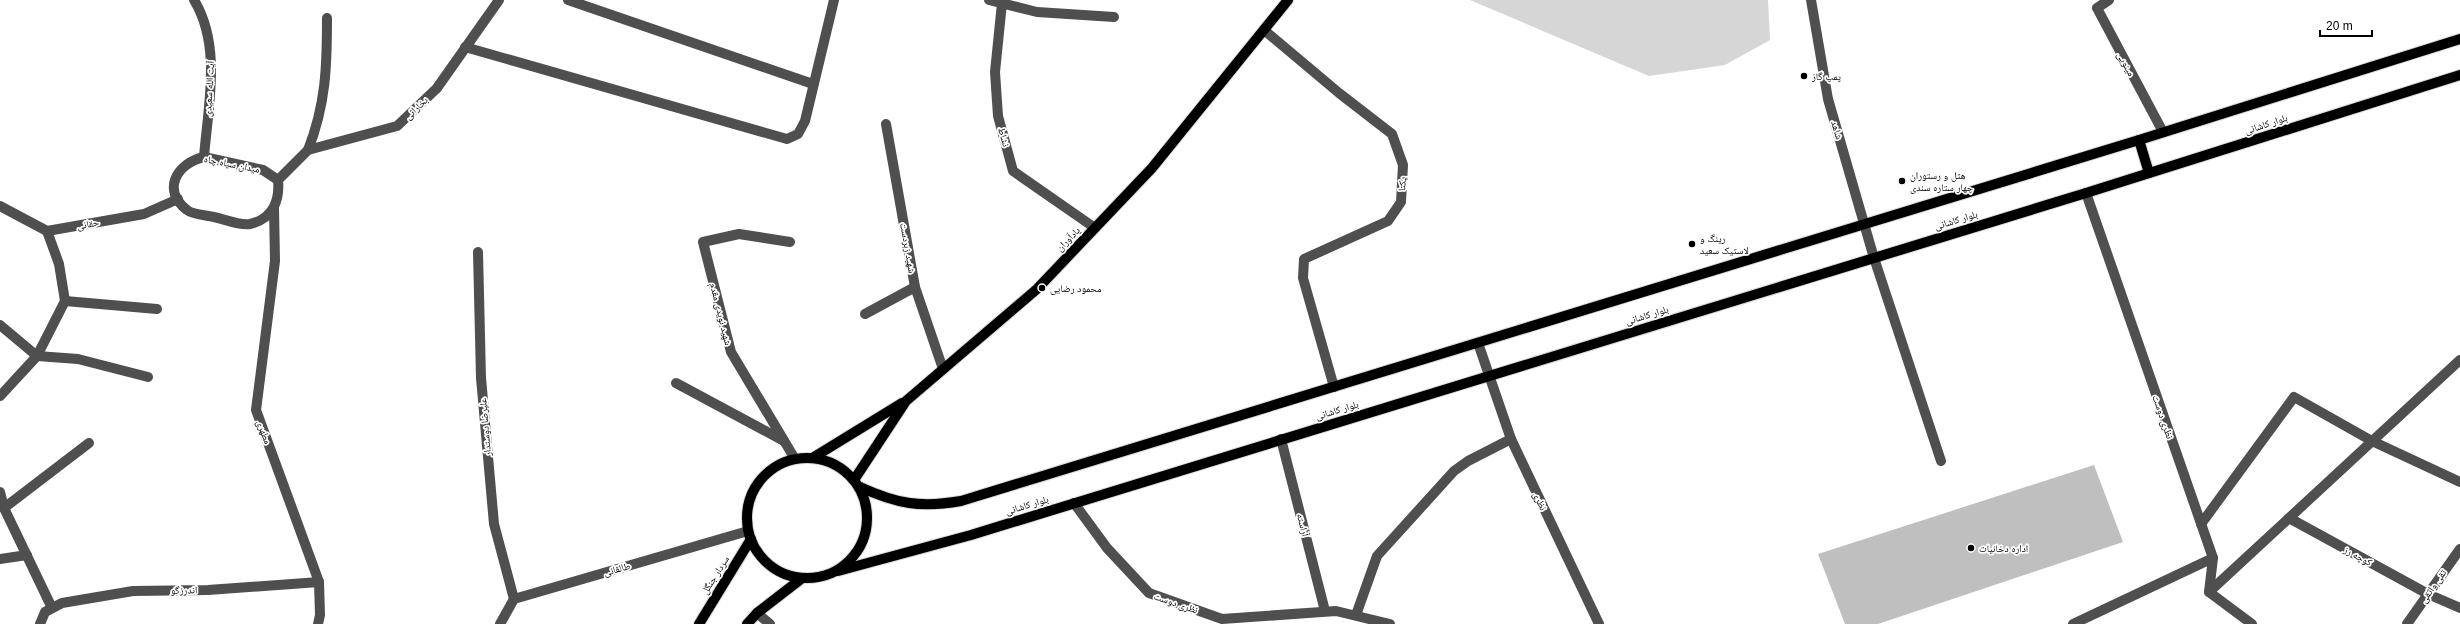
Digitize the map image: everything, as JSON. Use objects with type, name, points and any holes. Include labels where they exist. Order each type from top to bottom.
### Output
[{"type":"main road","name":"یادآوران","points":[[857,484],[906,401],[1037,289],[1152,168],[1288,0]]},
{"type":"main road","points":[[857,484],[883,498],[909,504],[935,506],[961,501],[2139,140],[2460,39]]},
{"type":"main road","name":"بلوار کاشانی","points":[[838,571],[971,535],[2459,78]]},
{"type":"main road","points":[[2139,140],[2149,173]]},
{"type":"main road","points":[[814,458],[906,401]]},
{"type":"main road","points":[[794,458],[814,458],[832,462],[848,472],[857,484],[867,505],[868,524],[863,543],[853,558],[838,571],[820,578],[801,579],[783,574],[766,563],[754,549],[749,535],[747,512],[755,488],[762,478],[777,465],[794,458]]},
{"type":"main road","name":"سردار جنگل","points":[[699,624],[749,535]]},
{"type":"main road","points":[[747,624],[757,613],[801,579]]},
{"type":"street","name":"آیت الله سعیدی","points":[[194,0],[203,15],[212,64],[204,157]]},
{"type":"street","name":"بخارائی","points":[[278,180],[308,150],[397,126],[437,88],[499,0]]},
{"type":"street","points":[[568,0],[813,84]]},
{"type":"street","points":[[465,47],[787,138],[798,134],[805,121],[834,0]]},
{"type":"street","points":[[989,0],[1037,12],[1114,18]]},
{"type":"street","name":"شاهد","points":[[1811,0],[1828,99],[1874,258],[1940,461]]},
{"type":"street","name":"مینویی","points":[[2109,0],[2097,8],[2163,132]]},
{"type":"street","name":"نشاط","points":[[1002,3],[995,72],[998,116],[1013,171],[1095,228]]},
{"type":"street","points":[[308,150],[319,122],[325,88],[327,18]]},
{"type":"street","name":"یکتا","points":[[1264,30],[1339,93],[1392,134],[1403,165],[1401,202],[1388,221],[1304,259],[1303,278],[1334,387]]},
{"type":"street","name":"شهید زبردست","points":[[886,124],[915,286],[943,369]]},
{"type":"street","name":"میدان سیاه چاه","points":[[178,199],[173,184],[177,173],[191,160],[204,157],[263,170],[278,180]]},
{"type":"street","points":[[178,199],[188,211],[249,225],[263,219],[274,208],[279,194],[278,180]]},
{"type":"street","name":"نظری دوست","points":[[2086,193],[2213,558],[2210,592]]},
{"type":"street","name":"حقانی","points":[[47,231],[144,214],[178,199]]},
{"type":"street","points":[[0,206],[47,231],[59,264],[65,301],[37,356],[0,396]]},
{"type":"street","name":"مطهری","points":[[274,208],[275,261],[256,410],[318,582],[320,615],[318,624]]},
{"type":"street","name":"شهید نویدی مقدم","points":[[790,242],[739,234],[703,242],[731,352],[794,458]]},
{"type":"street","name":"علیرضا دوستدار","points":[[478,252],[481,378],[494,524],[514,599]]},
{"type":"street","points":[[865,314],[915,286]]},
{"type":"street","points":[[65,301],[157,309]]},
{"type":"street","points":[[0,325],[37,356],[78,358],[148,377]]},
{"type":"street","name":"نظری","points":[[1478,343],[1488,376],[1511,439],[1599,624]]},
{"type":"street","points":[[2252,624],[2210,592],[2460,360]]},
{"type":"street","points":[[676,384],[784,441]]},
{"type":"street","points":[[2201,524],[2294,397],[2372,441],[2460,482]]},
{"type":"street","points":[[1356,615],[1377,556],[1454,471],[1468,461],[1511,439]]},
{"type":"street","name":"آراسته","points":[[1281,440],[1325,611]]},
{"type":"street","points":[[4,508],[89,443]]},
{"type":"street","points":[[0,492],[4,508],[52,608],[45,612],[40,624]]},
{"type":"street","name":"نظری دوست","points":[[1074,503],[1107,548],[1149,593],[1222,621],[1336,611],[1390,624]]},
{"type":"street","name":"کوچه رز","points":[[2289,518],[2428,594],[2460,608]]},
{"type":"street","name":"طالقانی","points":[[514,599],[749,535]]},
{"type":"street","name":"تقی واثقی","points":[[2407,624],[2460,549]]},
{"type":"street","points":[[0,559],[27,555]]},
{"type":"street","points":[[2073,624],[2213,558]]},
{"type":"street","name":"اندرزگو","points":[[52,608],[62,603],[133,591],[208,590],[318,582]]},
{"type":"street","points":[[500,624],[514,599]]},
{"type":"street","points":[[757,613],[770,624]]},
{"type":"shaded area","points":[[1470,0],[1768,0],[1770,40],[1725,65],[1649,76]]},
{"type":"building","name":"اداره دخانیات","points":[[2094,465],[2123,542],[1878,624],[1845,624],[1818,554]]},
{"type":"place","name":"پمپ گاز","points":[[1804,76]]},
{"type":"place","name":"هتل و رستوران چهار ستاره سندی","points":[[1902,181]]},
{"type":"place","name":"رینگ و لاستیک سعید","points":[[1692,244]]},
{"type":"place","name":"محمود رضایی","points":[[1042,288]]},
{"type":"place","name":"اداره دخانیات","points":[[1971,548]]}]
